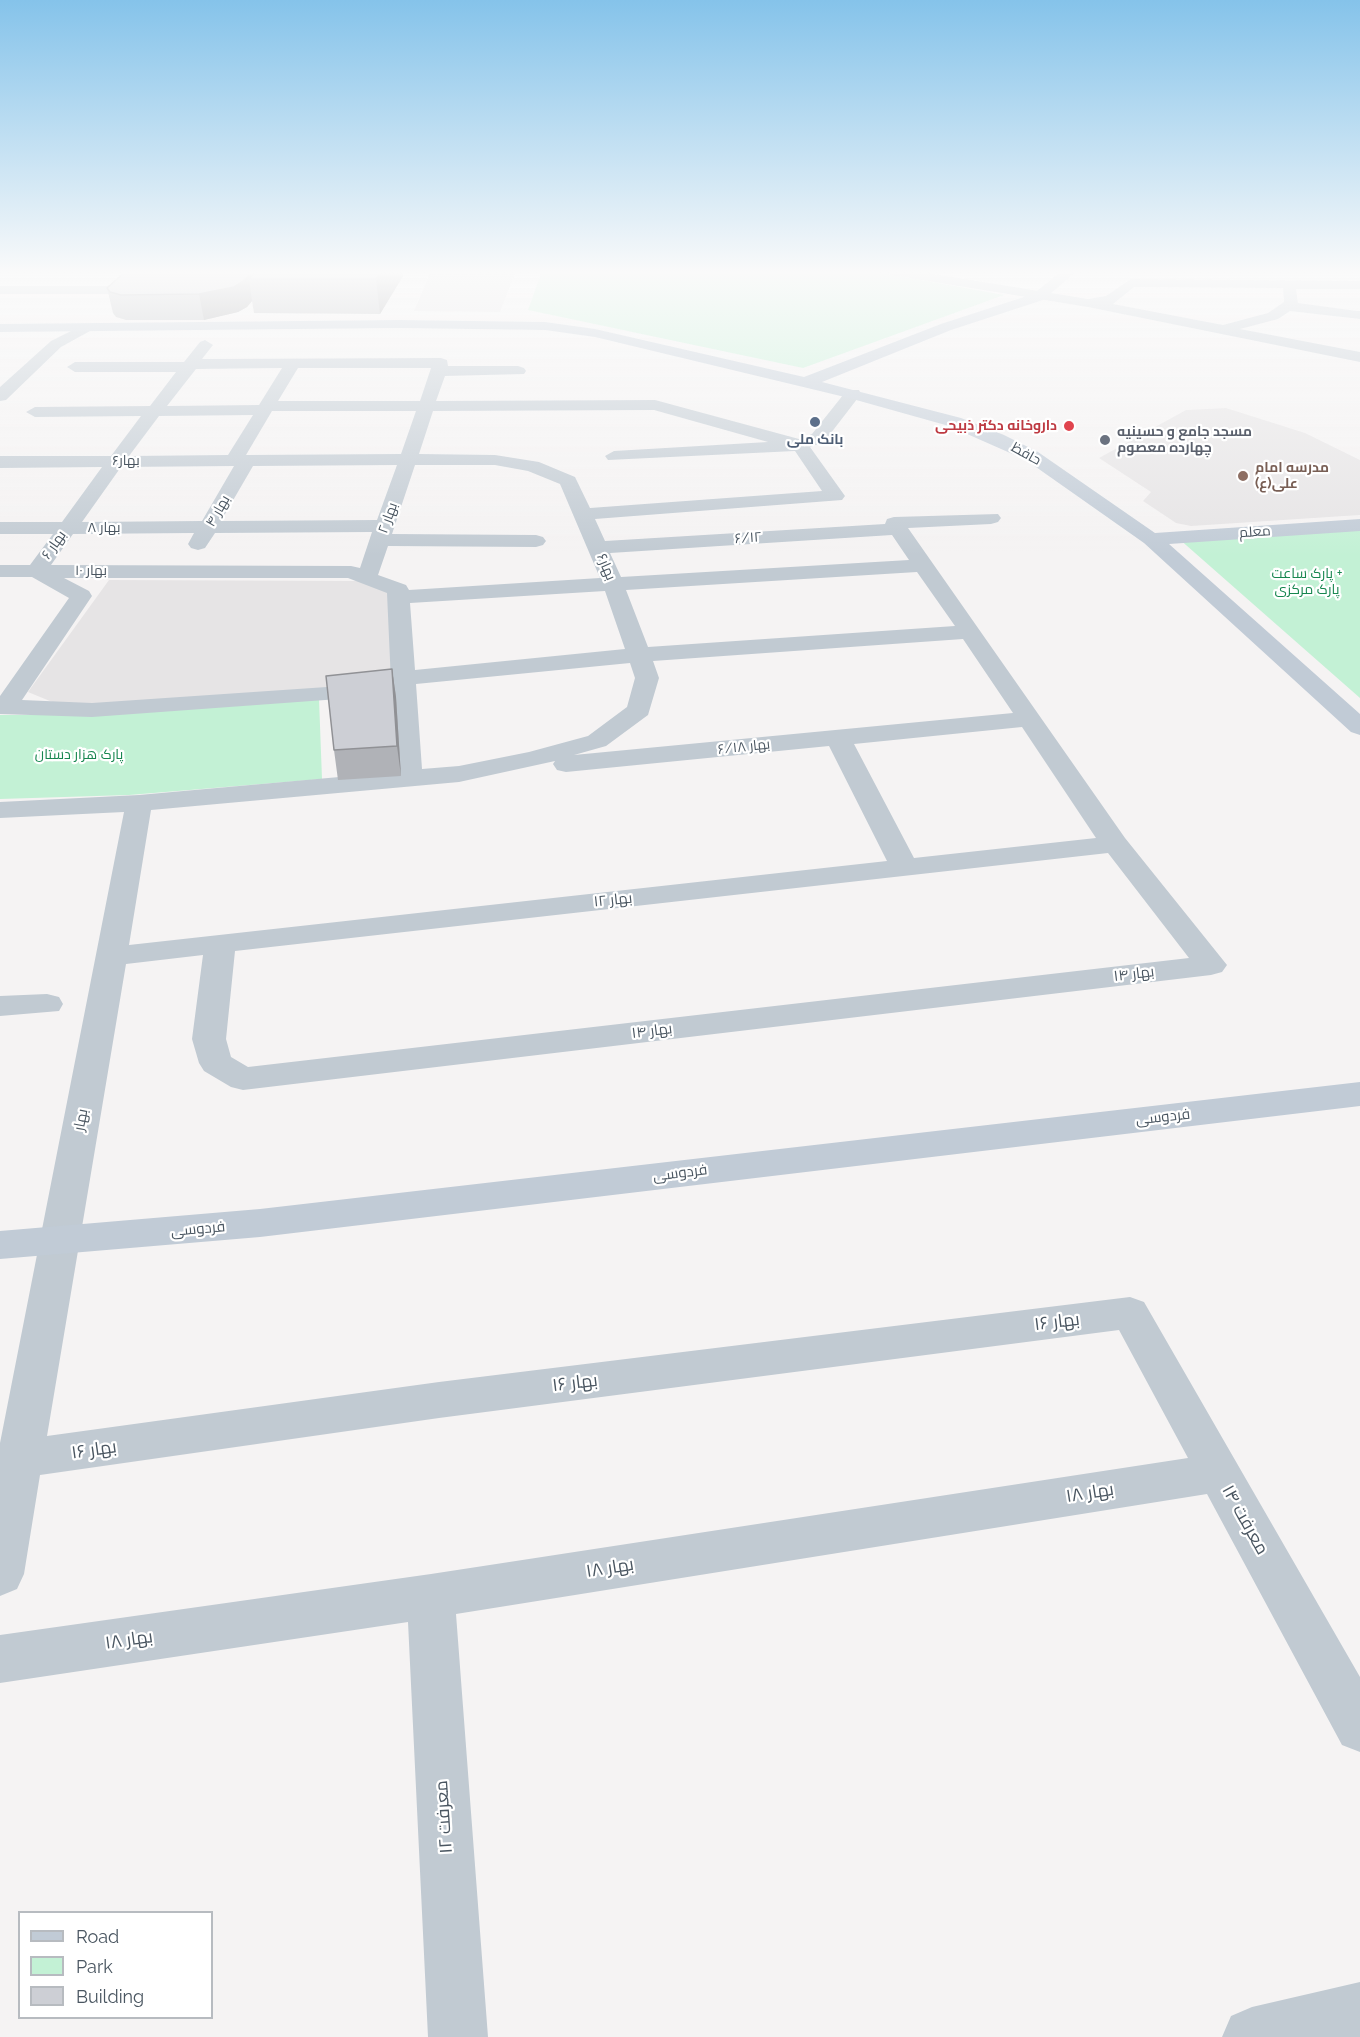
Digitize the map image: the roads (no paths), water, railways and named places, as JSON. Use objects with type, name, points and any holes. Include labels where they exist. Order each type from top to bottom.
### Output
[{"type":"main road","name":"حافظ","points":[[733,366],[853,394],[955,422],[998,438],[1077,485],[1151,539],[1360,728]]},
{"type":"main road","points":[[804,383],[847,366]]},
{"type":"main road","name":"معلم","points":[[1151,539],[1360,525]]},
{"type":"main road","name":"فردوسی","points":[[0,1245],[58,1243],[260,1223],[1360,1094]]},
{"type":"street","points":[[75,367],[129,366]]},
{"type":"street","name":"بهار ۶","points":[[36,571],[189,366]]},
{"type":"street","name":"بهار ۴","points":[[185,566],[207,529],[266,408],[291,366]]},
{"type":"street","points":[[440,366],[439,371],[518,371]]},
{"type":"street","points":[[10,368],[30,368]]},
{"type":"street","points":[[0,396],[30,368]]},
{"type":"street","name":"بهار ۲","points":[[367,577],[439,371]]},
{"type":"street","points":[[614,456],[800,445],[818,438],[853,394]]},
{"type":"street","points":[[35,412],[427,405],[655,405],[800,445],[835,496],[583,514]]},
{"type":"street","name":"بهار۶","points":[[0,462],[495,459],[532,466],[568,480],[613,583],[646,678],[639,710],[597,741],[532,759],[459,774],[140,803]]},
{"type":"street","name":"۶/۱۲","points":[[598,548],[897,529],[894,524],[991,518]]},
{"type":"street","name":"بهار ۸","points":[[0,528],[383,533],[536,541]]},
{"type":"street","points":[[897,529],[1115,844]]},
{"type":"street","points":[[409,779],[398,597],[923,565]]},
{"type":"street","name":"بهار ۱۰","points":[[0,572],[185,566],[351,572],[398,590],[398,597]]},
{"type":"street","points":[[2,707],[81,596],[36,571]]},
{"type":"street","points":[[2,707],[92,710],[403,683],[639,655],[970,632]]},
{"type":"street","name":"بهار ۶/۱۸","points":[[459,774],[1029,719]]},
{"type":"street","points":[[838,738],[905,868]]},
{"type":"street","points":[[0,810],[140,803]]},
{"type":"street","name":"بهار","points":[[0,1574],[10,1461],[58,1243],[140,803]]},
{"type":"street","name":"بهار ۱۲","points":[[111,956],[1115,844]]},
{"type":"street","name":"بهار ۱۴","points":[[220,944],[209,1039],[216,1063],[243,1079],[1211,965],[1115,844]]},
{"type":"street","points":[[0,1006],[47,1004]]},
{"type":"street","name":"بهار ۱۶","points":[[10,1461],[439,1400],[1130,1313]]},
{"type":"street","name":"معرفت ۱۴","points":[[1130,1313],[1360,1727]]},
{"type":"street","name":"بهار ۱۸","points":[[0,1659],[430,1596],[1219,1473]]},
{"type":"street","name":"معرفت ۱۲","points":[[430,1596],[458,2037]]},
{"type":"street","points":[[1252,2037],[1360,2012]]},
{"type":"place","name":"بانک ملی","points":[[815,422]]},
{"type":"place","name":"داروخانه دکتر ذبیحی","points":[[1069,426]]},
{"type":"place","name":"مسجد جامع و حسینیه چهارده معصوم","points":[[1105,440]]},
{"type":"place","name":"مدرسه امام علی(ع)","points":[[1243,476]]},
{"type":"park label","name":"پارک ساعت + پارک مرکزی","points":[[1307,582]]},
{"type":"park label","name":"پارک هزار دستان","points":[[79,755]]}]
